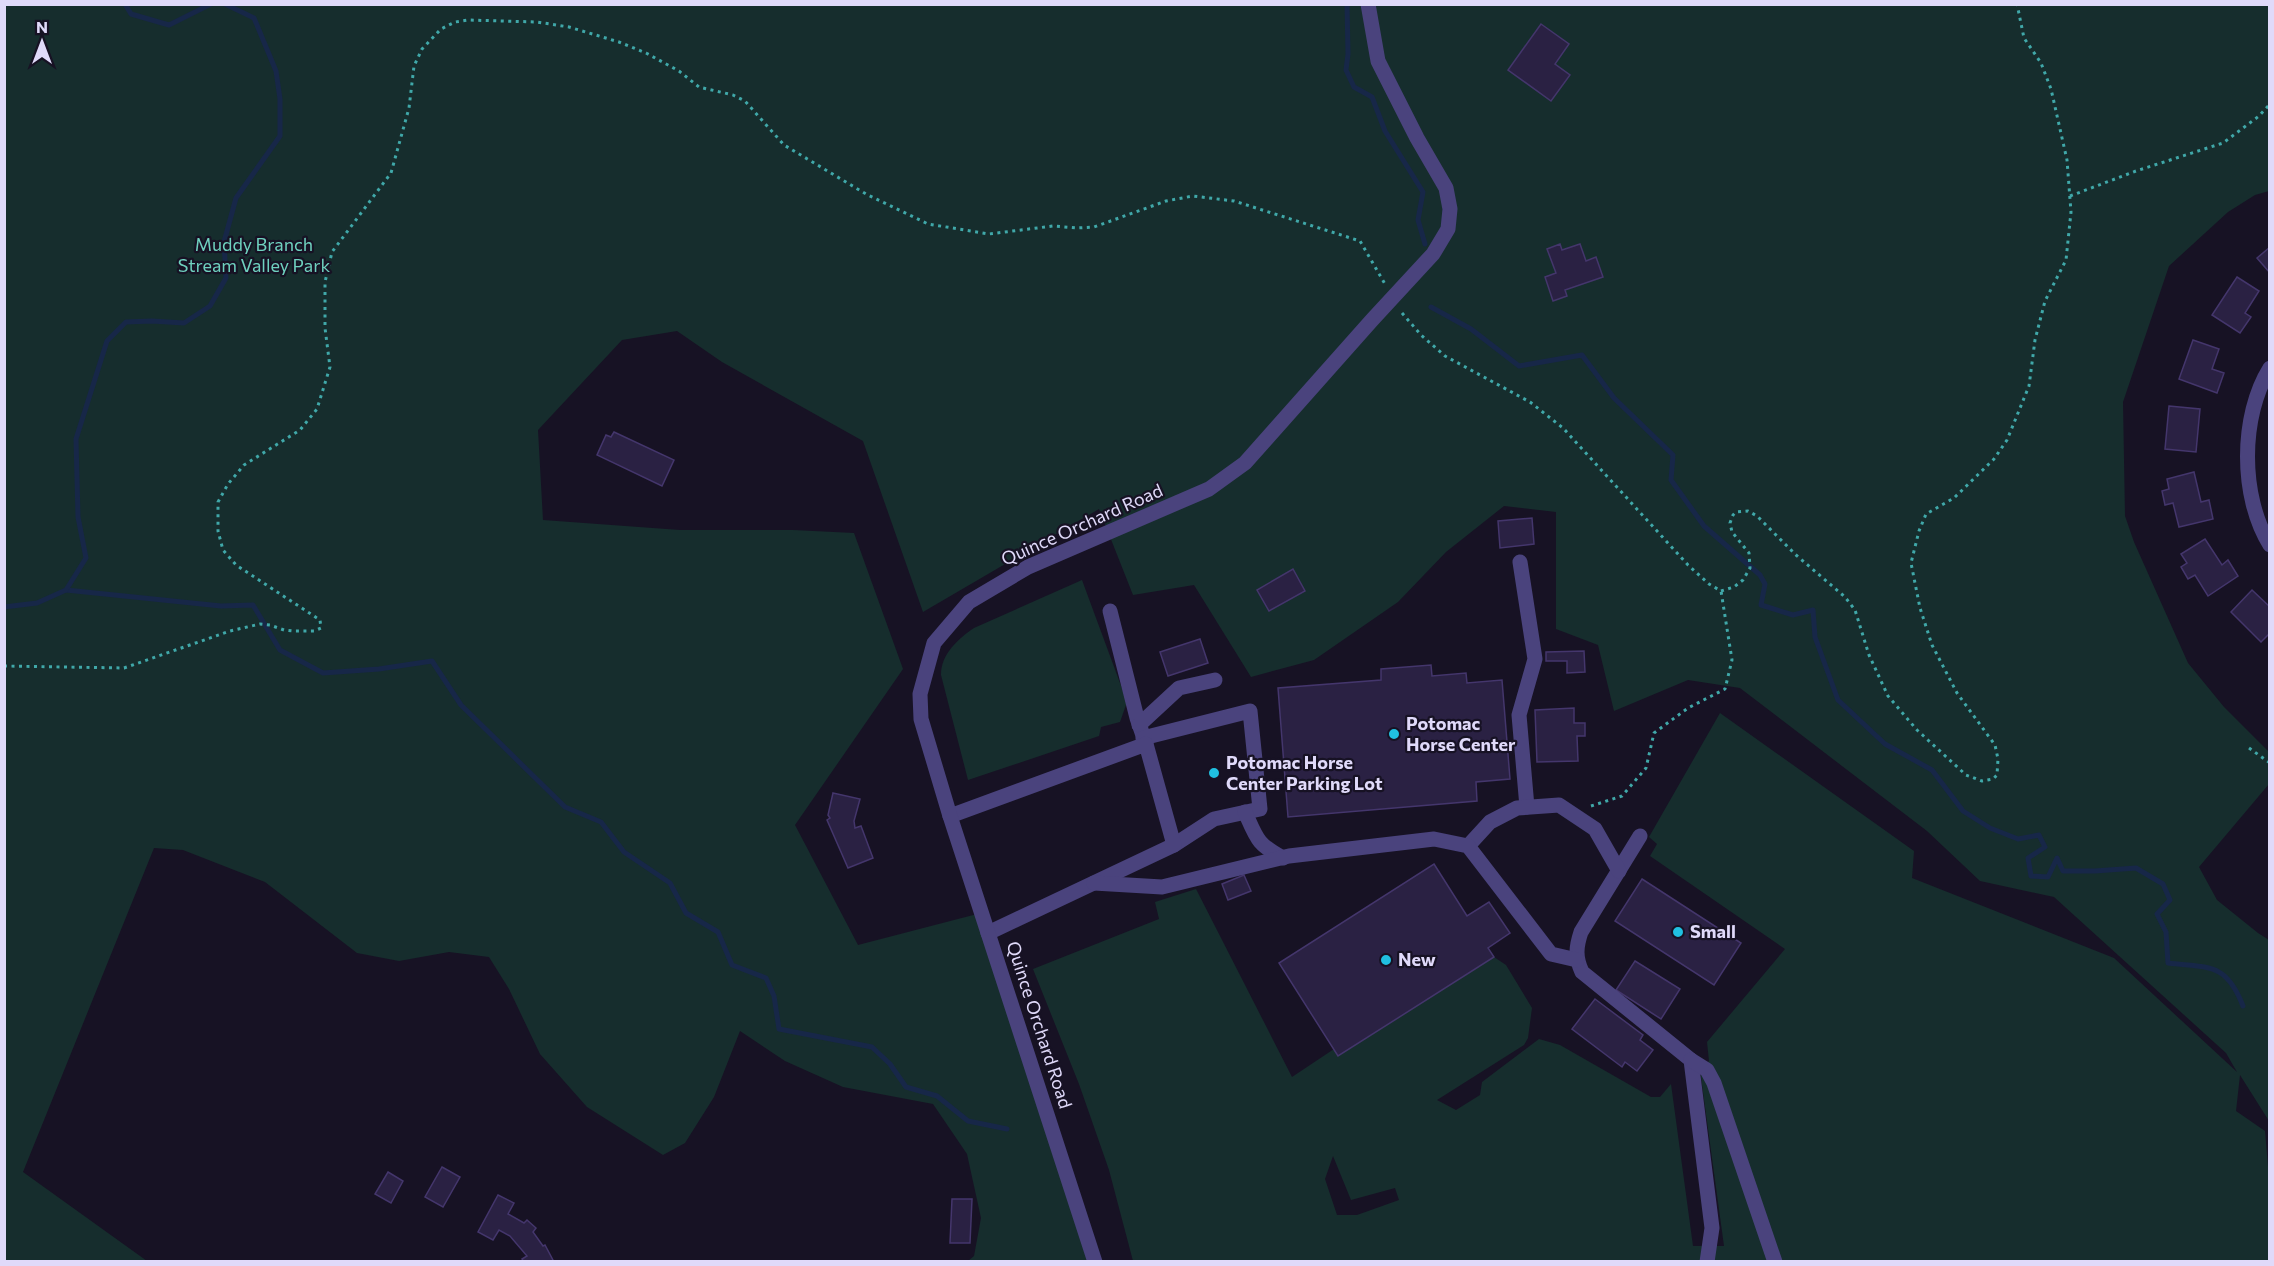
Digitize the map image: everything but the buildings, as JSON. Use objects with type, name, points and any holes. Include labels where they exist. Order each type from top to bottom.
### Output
[{"type":"street","name":"Quince Orchard Road","points":[[1095,1262],[950,816],[921,719],[921,693],[934,643],[969,602],[1028,567],[1209,489],[1245,464],[1433,254],[1448,229],[1450,209],[1446,188],[1417,138],[1378,61],[1368,4]]},
{"type":"street","points":[[2270,368],[2264,378],[2249,423],[2247,473],[2260,529],[2270,545]]},
{"type":"street","points":[[1520,562],[1535,659],[1519,715],[1527,807]]},
{"type":"street","points":[[1110,611],[1174,845]]},
{"type":"street","points":[[1143,736],[1179,688],[1215,680]]},
{"type":"street","points":[[950,816],[1143,736],[1250,711],[1260,809],[1214,819],[1174,845],[988,933]]},
{"type":"street","points":[[1468,846],[1490,822],[1517,808],[1559,805],[1595,829],[1619,871]]},
{"type":"street","points":[[1245,812],[1257,839],[1264,848],[1283,858]]},
{"type":"street","points":[[1640,836],[1581,932],[1577,945],[1577,960],[1582,972],[1691,1060],[1707,1070],[1714,1083],[1775,1262]]},
{"type":"street","points":[[1094,883],[1162,887],[1283,858],[1434,839],[1468,846],[1551,954],[1577,960]]},
{"type":"street","points":[[1691,1060],[1712,1227],[1707,1262]]},
{"type":"path","points":[[4,666],[124,668],[230,631],[260,624],[270,624],[293,631],[314,631],[321,628],[320,620],[236,565],[223,550],[218,531],[219,502],[228,484],[244,465],[300,430],[317,409],[330,367],[325,328],[325,282],[332,252],[391,173],[409,108],[414,66],[422,49],[441,29],[455,22],[468,20],[537,22],[569,27],[619,42],[646,53],[679,71],[699,87],[733,94],[745,101],[784,145],[867,194],[928,224],[989,234],[1053,226],[1094,227],[1166,201],[1193,196],[1234,201],[1360,241],[1405,318],[1421,335],[1445,356],[1530,402],[1563,428],[1688,565],[1709,584],[1721,591],[1734,587],[1743,580],[1750,568],[1749,553],[1732,532],[1730,523],[1736,512],[1748,512],[1757,516],[1796,555],[1845,597],[1855,610],[1869,655],[1888,696],[1917,730],[1966,775],[1982,781],[1993,779],[1997,775],[1998,759],[1995,745],[1957,693],[1932,645],[1920,608],[1911,563],[1926,514],[1954,498],[1994,459],[2007,440],[2029,386],[2035,340],[2045,301],[2066,260],[2071,212],[2067,160],[2051,89],[2041,63],[2024,38],[2017,4]]},
{"type":"path","points":[[2070,196],[2223,142],[2259,116],[2270,104]]},
{"type":"path","points":[[1589,807],[1622,796],[1646,768],[1654,733],[1688,708],[1725,689],[1732,660],[1721,591]]},
{"type":"path","points":[[2249,748],[2270,763]]},
{"type":"green space","name":"Muddy Branch Stream Valley Park","points":[[5,5],[2269,5],[2269,191],[2255,195],[2228,212],[2169,266],[2123,402],[2125,516],[2134,542],[2188,663],[2224,707],[2269,752],[2269,784],[2199,867],[2217,900],[2269,940],[2269,1121],[2240,1075],[2236,1111],[2265,1131],[2270,1190],[2269,1261],[1133,1261],[1109,1170],[1079,1084],[1033,969],[1159,919],[1155,902],[1196,889],[1292,1077],[1334,1049],[1338,1056],[1494,957],[1506,965],[1532,1008],[1528,1038],[1524,1045],[1437,1100],[1456,1110],[1480,1095],[1482,1082],[1539,1039],[1560,1045],[1651,1097],[1660,1097],[1671,1084],[1693,1246],[1724,1246],[1700,1070],[1709,1061],[1707,1042],[1785,949],[1650,856],[1657,844],[1649,837],[1720,713],[1914,851],[1912,878],[2114,958],[2237,1072],[2226,1053],[2054,897],[1980,881],[1927,831],[1740,688],[1688,680],[1614,711],[1598,645],[1556,629],[1556,512],[1504,506],[1446,552],[1398,602],[1314,660],[1251,677],[1194,585],[1133,595],[1099,509],[923,612],[863,441],[722,362],[677,331],[622,340],[538,430],[543,520],[680,530],[793,530],[854,533],[903,669],[795,825],[858,945],[981,913],[1095,1261],[968,1261],[974,1256],[981,1218],[967,1154],[933,1104],[843,1087],[785,1061],[740,1031],[714,1097],[685,1143],[663,1155],[587,1107],[540,1054],[509,989],[489,957],[449,952],[399,961],[357,953],[265,882],[183,850],[154,848],[23,1172],[147,1261],[5,1262]],"holes":[[[1333,1156],[1351,1200],[1395,1188],[1399,1200],[1357,1215],[1337,1215],[1325,1179]]]},
{"type":"green space","points":[[1082,580],[1127,702],[1120,722],[1101,727],[1099,736],[968,780],[941,675],[947,654],[962,637],[974,628]]},
{"type":"waterway","points":[[125,4],[131,14],[169,25],[211,4]]},
{"type":"waterway","points":[[4,607],[37,603],[66,590],[86,558],[78,517],[76,439],[107,341],[126,322],[184,323],[210,306],[226,278],[224,242],[236,198],[280,136],[280,99],[276,71],[254,18],[225,4]]},
{"type":"waterway","points":[[1347,4],[1346,70],[1354,87],[1372,97],[1385,131],[1423,192],[1418,220],[1425,244]]},
{"type":"waterway","points":[[1431,307],[1471,329],[1519,366],[1582,355],[1614,398],[1673,455],[1671,480],[1704,526],[1760,575],[1765,584],[1761,605],[1793,615],[1813,610],[1815,637],[1838,700],[1885,744],[1932,770],[1963,811],[1990,828],[2018,839],[2039,835],[2045,847],[2028,858],[2031,876],[2048,877],[2057,858],[2063,871],[2136,868],[2163,884],[2170,900],[2157,914],[2166,932],[2168,963],[2205,967],[2223,974],[2237,992],[2243,1006]]},
{"type":"waterway","points":[[66,590],[221,606],[253,605],[280,650],[323,673],[379,669],[432,661],[461,705],[565,807],[601,822],[624,852],[670,883],[686,913],[718,932],[732,965],[766,978],[774,996],[779,1029],[872,1047],[890,1064],[906,1087],[937,1096],[968,1121],[1007,1129]]},
{"type":"place","name":"Potomac Horse Center","points":[[1394,734]]},
{"type":"place","name":"Potomac Horse Center Parking Lot","points":[[1214,773]]},
{"type":"place","name":"Small","points":[[1678,932]]},
{"type":"place","name":"New","points":[[1386,960]]}]
